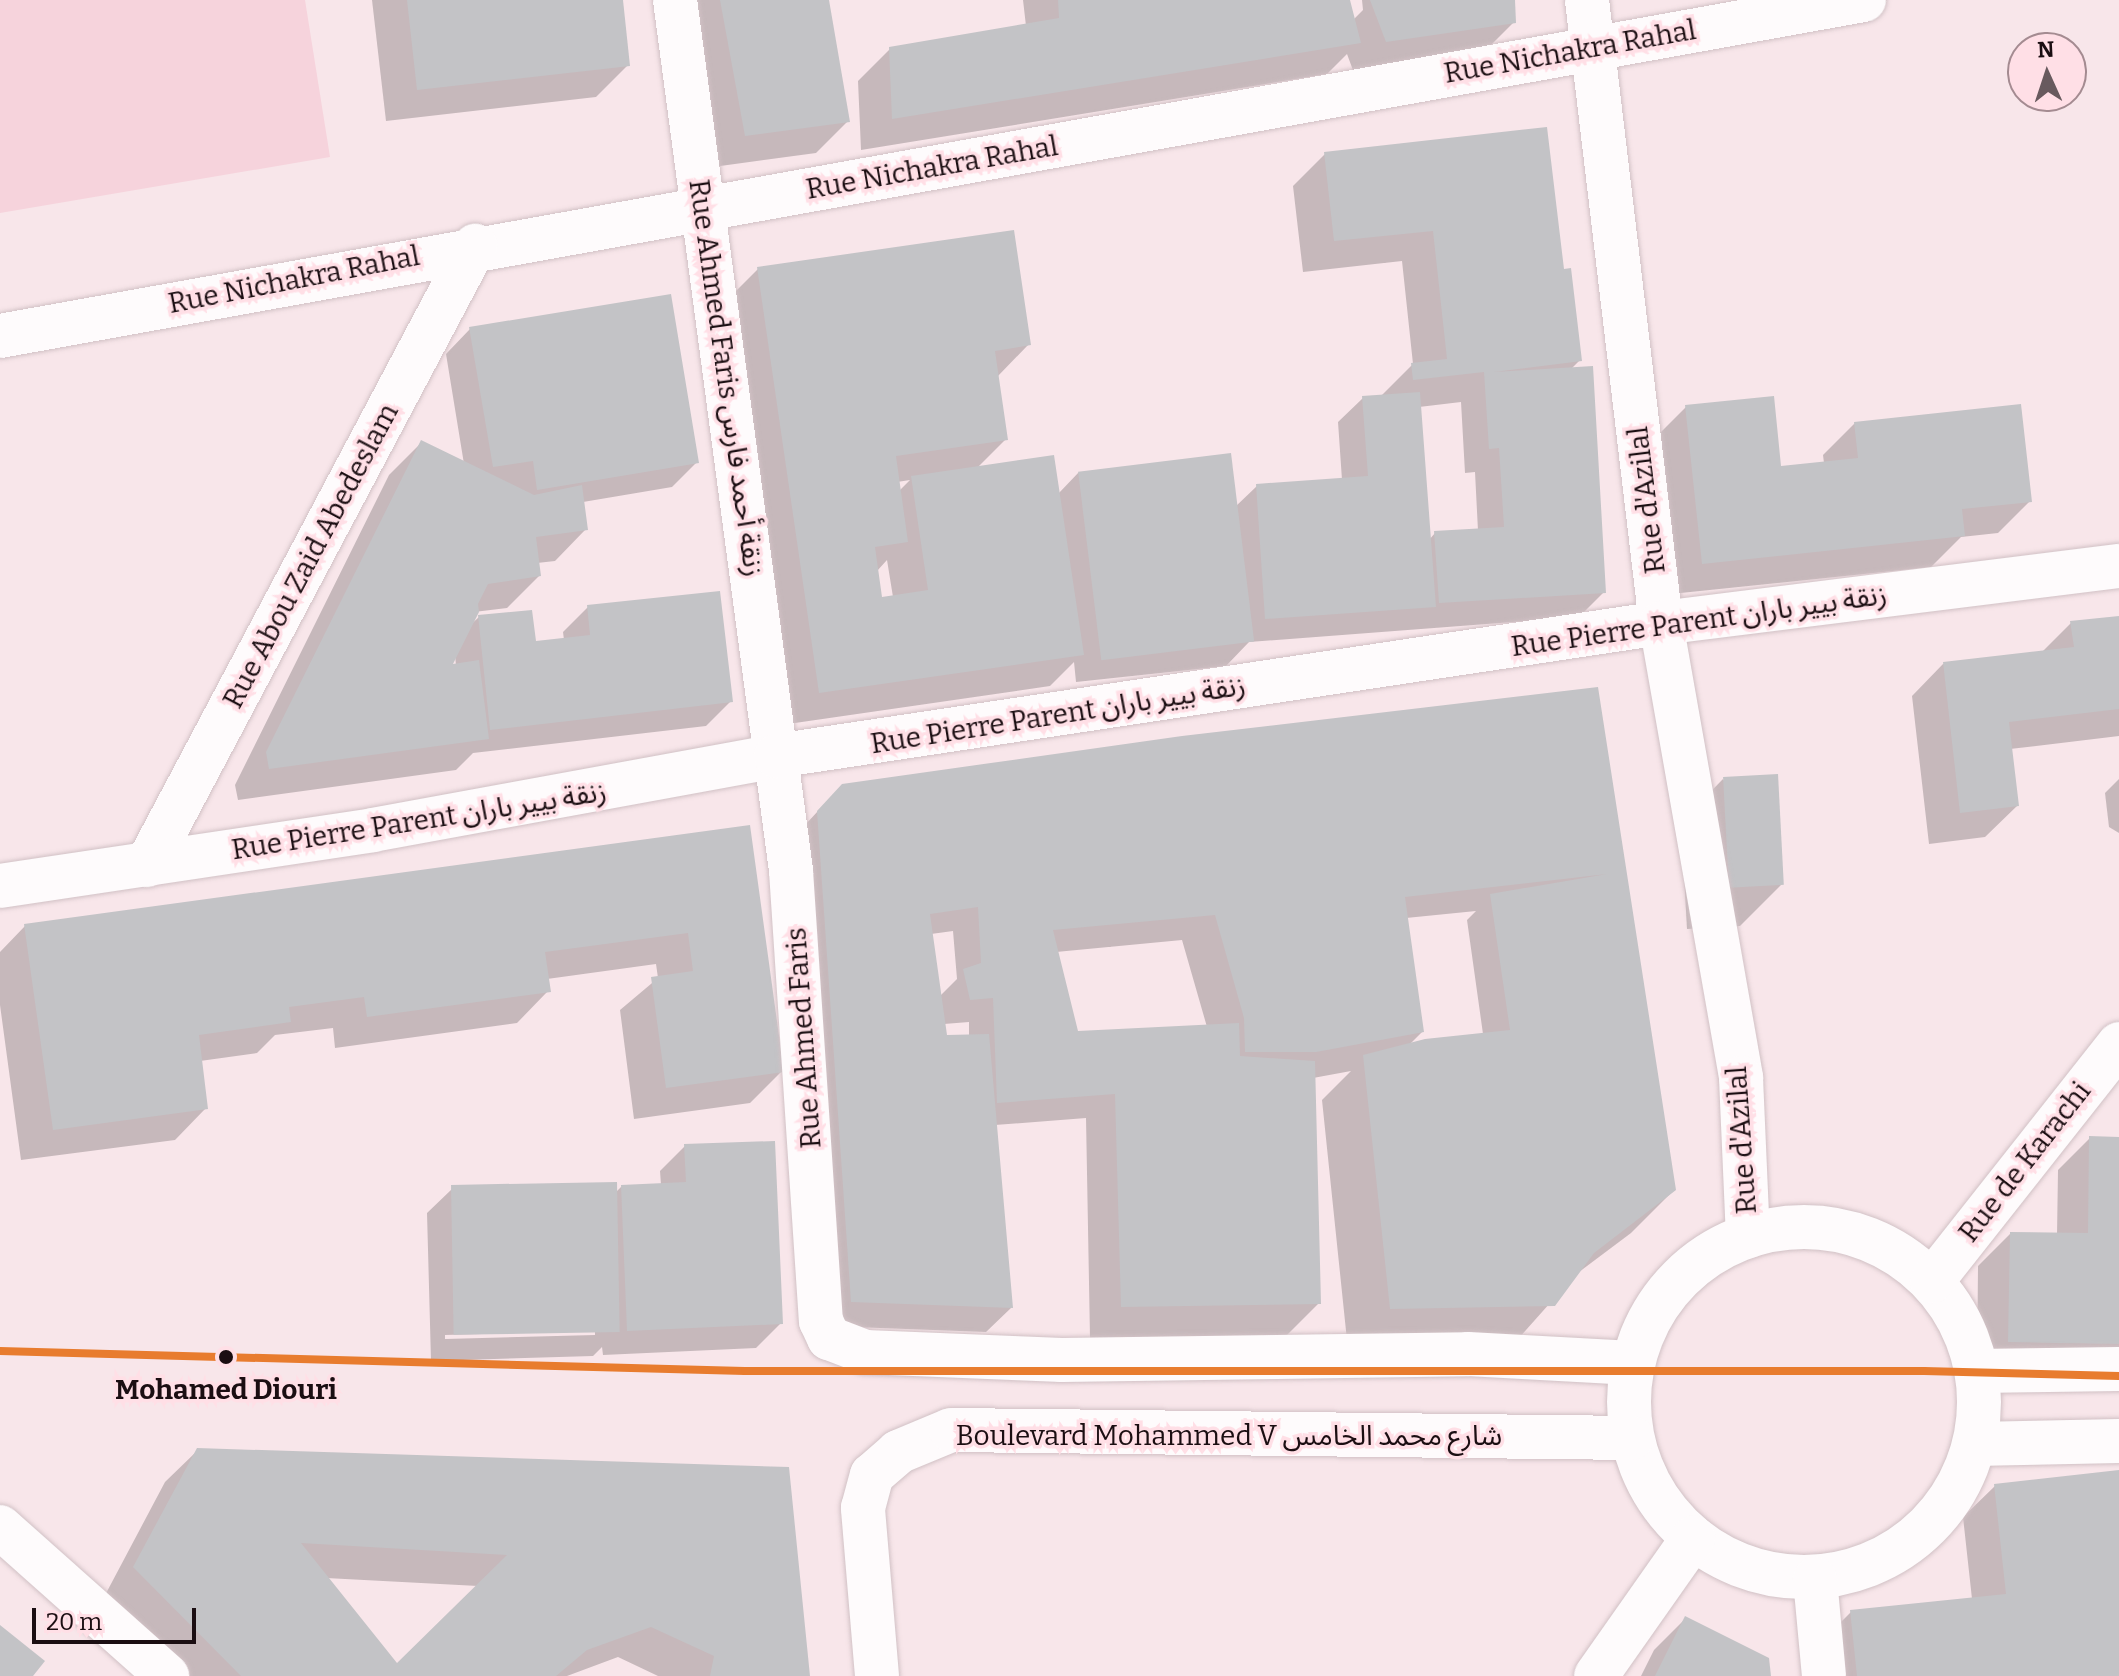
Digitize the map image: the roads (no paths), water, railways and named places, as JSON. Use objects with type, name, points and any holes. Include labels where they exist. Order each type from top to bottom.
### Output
[{"type":"street","name":"Rue Ahmed Faris زنقة أحمد فارس","points":[[675,0],[776,756]]},
{"type":"street","name":"Rue d'Azilal","points":[[1587,0],[1661,623],[1741,1078],[1748,1236]]},
{"type":"street","name":"Rue Nichakra Rahal","points":[[0,336],[475,246],[703,209],[1864,0]]},
{"type":"street","name":"Rue Abou Zaid Abedeslam","points":[[147,865],[475,246]]},
{"type":"street","name":"Rue Pierre Parent زنقة بيير باران","points":[[0,886],[147,865],[669,779],[776,756],[1661,623],[2119,566]]},
{"type":"street","name":"Rue Ahmed Faris","points":[[776,756],[805,1026],[821,1321],[836,1345],[865,1352],[1258,1361],[1468,1354],[1633,1363]]},
{"type":"street","name":"Rue de Karachi","points":[[1932,1281],[2119,1044]]},
{"type":"street","points":[[1810,1227],[1843,1231],[1891,1250],[1932,1281],[1961,1323],[1977,1371],[1975,1444],[1952,1497],[1913,1540],[1861,1568],[1815,1579],[1758,1571],[1693,1538],[1649,1485],[1632,1438],[1628,1391],[1633,1363],[1649,1320],[1674,1284],[1708,1255],[1748,1236],[1810,1227]]},
{"type":"street","points":[[1977,1371],[2119,1369]]},
{"type":"street","name":"Boulevard Mohammed V شارع محمد الخامس","points":[[877,1676],[863,1508],[872,1475],[898,1452],[951,1430],[1632,1438]]},
{"type":"street","points":[[1975,1444],[2119,1441]]},
{"type":"street","points":[[0,1527],[167,1676]]},
{"type":"street","points":[[1596,1676],[1631,1620],[1693,1538]]},
{"type":"street","points":[[1815,1579],[1824,1676]]},
{"type":"place","name":"Mohamed Diouri","points":[[226,1357]]}]
